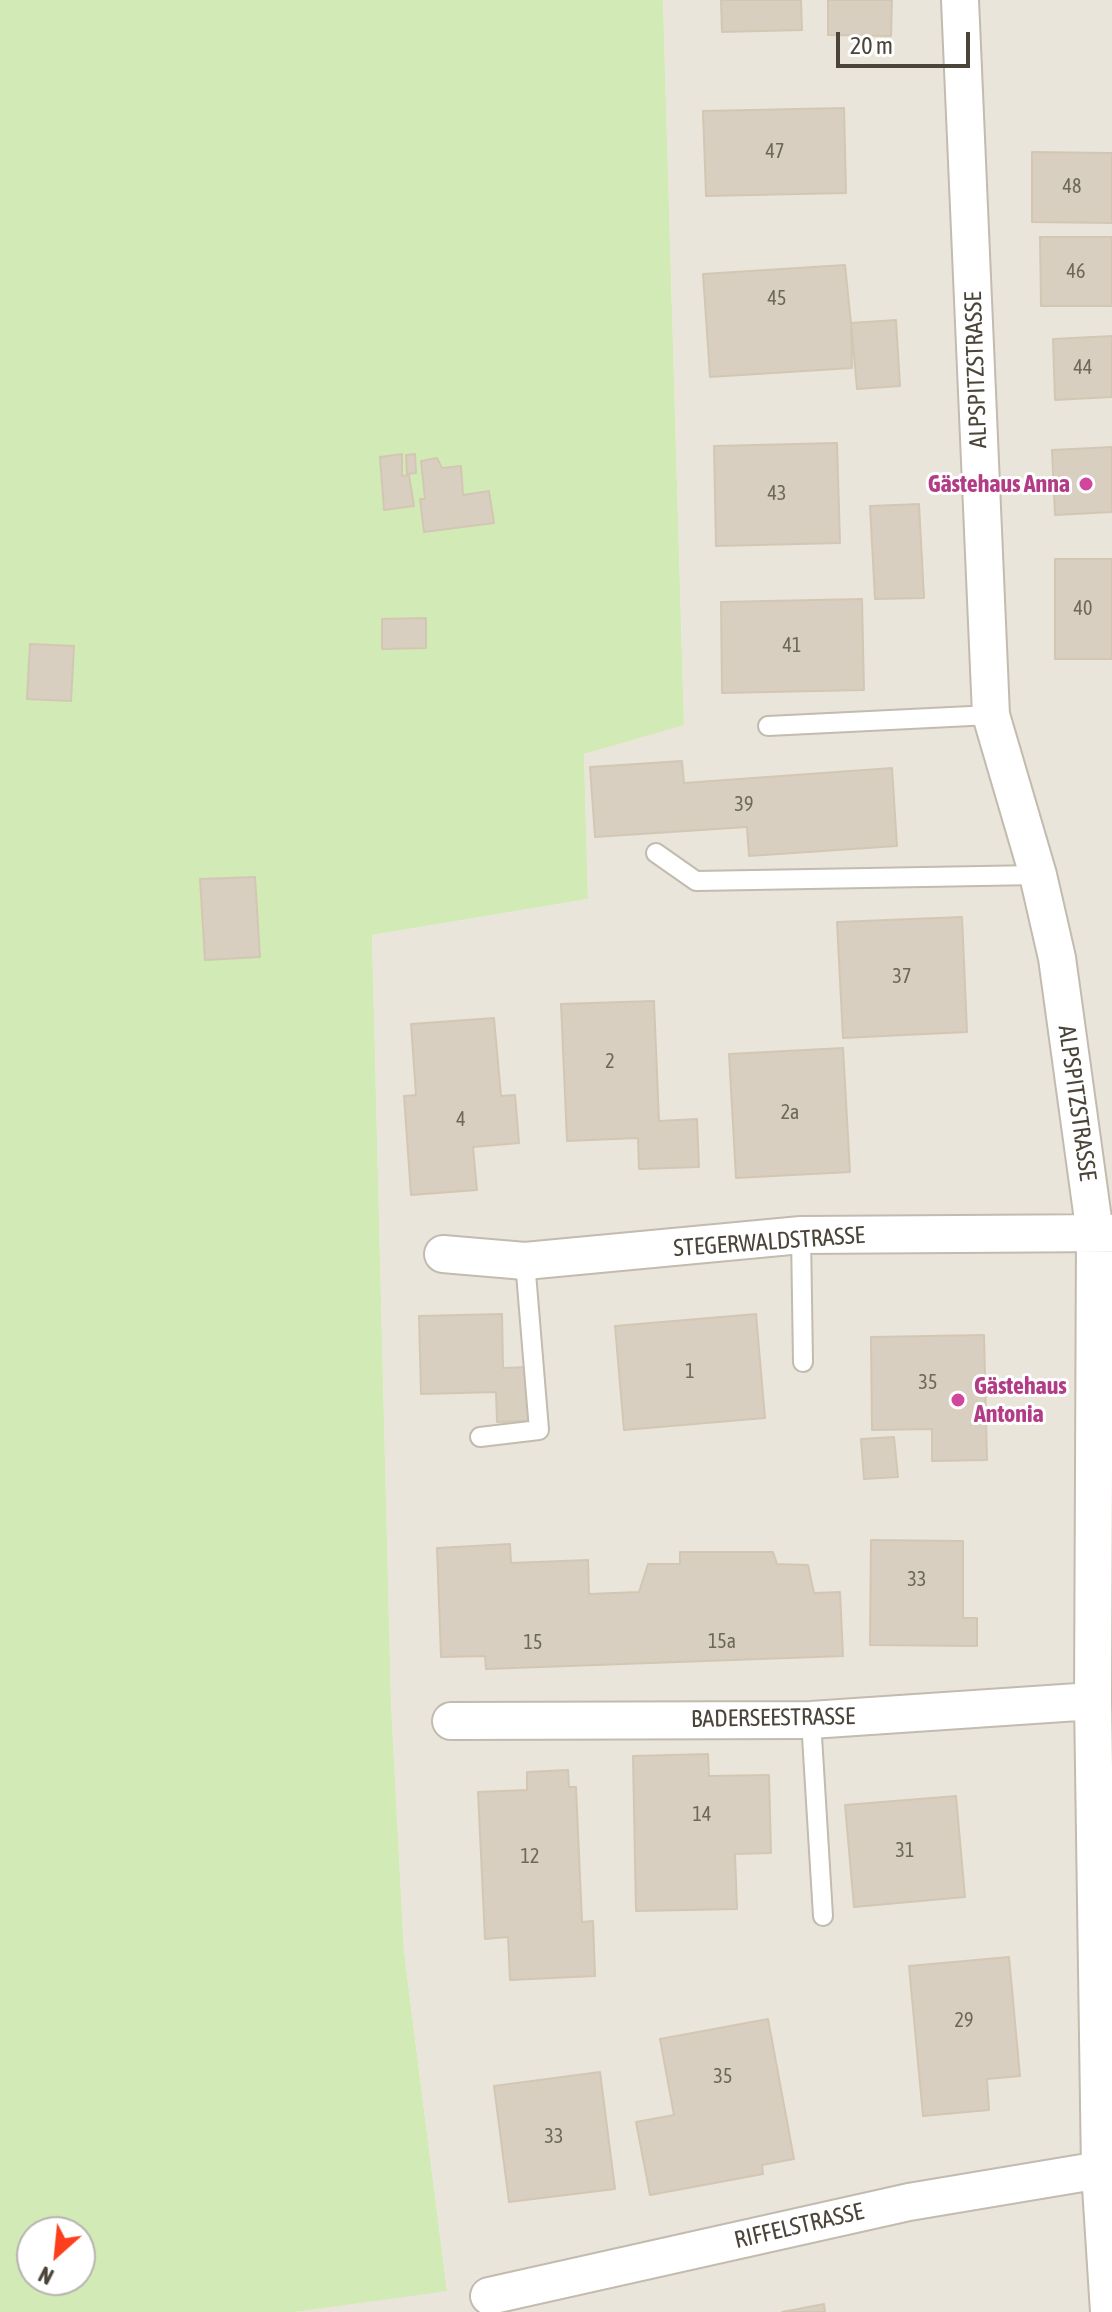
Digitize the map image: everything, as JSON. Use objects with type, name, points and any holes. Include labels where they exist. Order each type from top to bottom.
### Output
[{"type":"street","name":"ALPSPITZSTRASSE","points":[[960,0],[991,715],[1038,875],[1057,958],[1104,1234],[1093,1701],[1109,2312]]},
{"type":"street","name":"STEGERWALDSTRASSE","points":[[443,1254],[525,1261],[801,1235],[1104,1234]]},
{"type":"street","name":"BADERSEESTRASSE","points":[[451,1721],[811,1720],[1093,1701]]},
{"type":"street","name":"RIFFELSTRASSE","points":[[489,2296],[909,2202],[1106,2170]]},
{"type":"lane","points":[[768,726],[991,715]]},
{"type":"lane","points":[[656,853],[696,881],[1038,875]]},
{"type":"lane","points":[[801,1235],[803,1362]]},
{"type":"lane","points":[[480,1437],[539,1430],[525,1261]]},
{"type":"lane","points":[[811,1720],[823,1916]]},
{"type":"shaded area","points":[[663,0],[1112,0],[1112,2312],[295,2312],[447,2290],[404,1952],[391,1702],[372,935],[588,899],[584,754],[684,724]]},
{"type":"green space","points":[[0,0],[663,0],[684,725],[584,754],[588,899],[372,935],[391,1702],[404,1952],[447,2291],[295,2312],[0,2312]]},
{"type":"building","points":[[721,0],[801,0],[802,30],[722,32]]},
{"type":"building","points":[[828,0],[892,0],[891,36],[828,35]]},
{"type":"building","points":[[844,108],[846,193],[706,196],[703,111]]},
{"type":"building","points":[[1032,152],[1112,153],[1112,223],[1032,222]]},
{"type":"building","points":[[1040,237],[1112,237],[1112,306],[1041,306]]},
{"type":"building","points":[[845,265],[852,368],[710,377],[703,274]]},
{"type":"building","points":[[896,320],[900,386],[857,389],[851,323]]},
{"type":"building","points":[[1112,336],[1112,397],[1055,400],[1053,339]]},
{"type":"building","points":[[837,443],[840,543],[716,546],[714,446]]},
{"type":"building","points":[[1112,447],[1112,512],[1055,515],[1052,450]]},
{"type":"building","points":[[402,454],[402,476],[409,475],[414,506],[384,510],[380,457]]},
{"type":"building","points":[[415,454],[416,473],[407,474],[406,455]]},
{"type":"building","points":[[437,458],[442,468],[461,466],[463,495],[489,491],[494,523],[424,532],[420,499],[425,499],[421,461]]},
{"type":"building","points":[[919,504],[924,598],[875,599],[870,506]]},
{"type":"building","points":[[1055,559],[1112,559],[1112,659],[1055,659]]},
{"type":"building","points":[[862,599],[864,690],[722,693],[721,602]]},
{"type":"building","points":[[426,618],[426,648],[382,649],[382,619]]},
{"type":"building","points":[[30,644],[74,646],[71,701],[27,699]]},
{"type":"building","points":[[682,761],[684,783],[892,768],[897,846],[749,856],[747,827],[595,837],[590,767]]},
{"type":"building","points":[[255,877],[260,957],[205,960],[200,879]]},
{"type":"building","points":[[962,917],[967,1032],[843,1038],[837,922]]},
{"type":"building","points":[[654,1001],[659,1121],[697,1119],[699,1167],[639,1169],[638,1138],[567,1141],[561,1004]]},
{"type":"building","points":[[494,1018],[501,1096],[515,1095],[519,1143],[473,1147],[477,1190],[411,1195],[404,1096],[416,1095],[411,1024]]},
{"type":"building","points":[[843,1048],[850,1172],[736,1178],[729,1054]]},
{"type":"building","points":[[502,1314],[503,1368],[531,1367],[533,1421],[497,1422],[496,1392],[421,1394],[419,1316]]},
{"type":"building","points":[[756,1314],[765,1418],[624,1430],[615,1326]]},
{"type":"building","points":[[984,1335],[987,1460],[932,1461],[932,1429],[872,1430],[871,1337]]},
{"type":"building","points":[[894,1437],[898,1477],[864,1479],[861,1439]]},
{"type":"building","points":[[871,1540],[963,1541],[963,1618],[977,1618],[977,1646],[870,1645]]},
{"type":"building","points":[[510,1544],[511,1563],[588,1560],[589,1594],[639,1592],[648,1564],[680,1564],[680,1552],[773,1552],[777,1564],[808,1565],[814,1593],[840,1592],[843,1656],[486,1669],[485,1656],[441,1657],[437,1548]]},
{"type":"building","points":[[708,1754],[709,1776],[769,1775],[771,1853],[735,1854],[737,1909],[636,1911],[633,1756]]},
{"type":"building","points":[[568,1770],[569,1787],[576,1787],[582,1922],[593,1921],[595,1976],[510,1980],[508,1937],[485,1939],[478,1792],[527,1790],[527,1772]]},
{"type":"building","points":[[956,1796],[965,1897],[854,1907],[845,1805]]},
{"type":"building","points":[[1009,1957],[1020,2076],[987,2079],[989,2110],[923,2116],[909,1966]]},
{"type":"building","points":[[768,2019],[794,2159],[762,2165],[763,2174],[650,2195],[636,2122],[674,2115],[660,2039]]},
{"type":"building","points":[[600,2072],[615,2189],[509,2202],[494,2086]]},
{"type":"building","points":[[824,2304],[825,2312],[782,2312]]},
{"type":"place","name":"Gästehaus Anna","points":[[1086,484]]},
{"type":"place","name":"Gästehaus Antonia","points":[[958,1400]]}]
